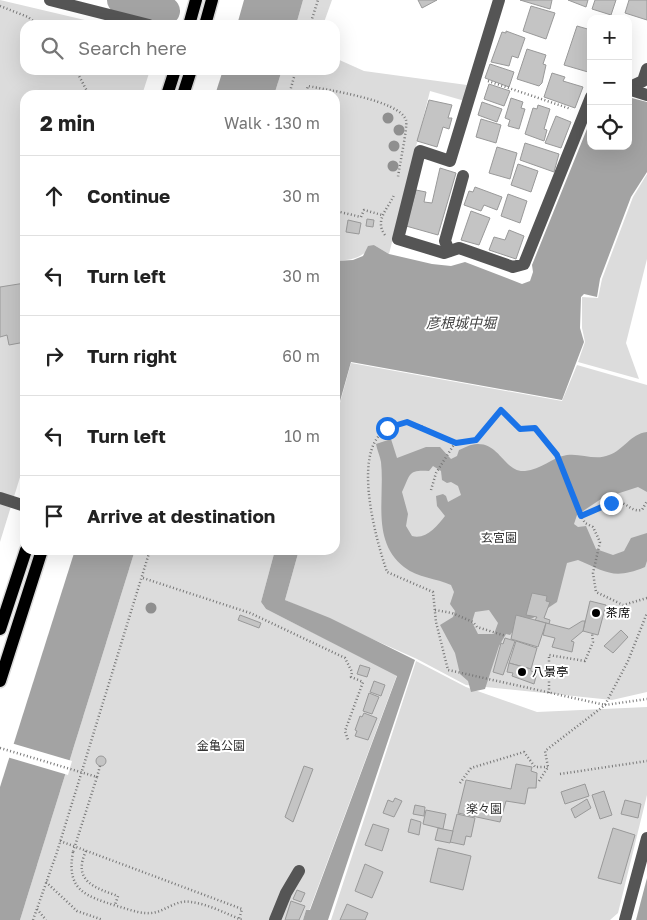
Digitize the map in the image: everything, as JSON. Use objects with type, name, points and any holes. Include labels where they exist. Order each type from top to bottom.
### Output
[{"type":"main road","points":[[190,20],[196,0]]},
{"type":"main road","points":[[206,20],[212,0]]},
{"type":"main road","points":[[169,90],[173,75]]},
{"type":"main road","points":[[185,90],[189,75]]},
{"type":"main road","points":[[0,629],[24,555]]},
{"type":"main road","points":[[0,681],[40,555]]},
{"type":"street","points":[[50,0],[129,20]]},
{"type":"street","points":[[499,0],[450,161],[420,151],[398,239],[444,253],[459,248],[513,267],[524,264],[588,105]]},
{"type":"street","points":[[632,86],[646,78]]},
{"type":"street","points":[[632,89],[647,95]]},
{"type":"street","points":[[449,251],[445,241],[463,176]]},
{"type":"street","points":[[0,498],[20,504]]},
{"type":"street","points":[[625,920],[647,838]]},
{"type":"street","points":[[275,920],[286,893],[299,871]]},
{"type":"path","points":[[312,20],[318,0]]},
{"type":"path","points":[[0,6],[32,20]]},
{"type":"path","points":[[79,75],[86,90]]},
{"type":"path","points":[[290,90],[294,75]]},
{"type":"path","points":[[476,77],[584,114]]},
{"type":"path","points":[[307,90],[308,86],[328,90]]},
{"type":"path","points":[[340,92],[396,109],[403,115],[407,127],[396,184]]},
{"type":"path","points":[[395,192],[382,215],[383,232],[386,236],[398,239]]},
{"type":"path","points":[[340,212],[361,217],[364,210],[382,215]]},
{"type":"path","points":[[647,598],[623,605],[596,592],[593,573],[600,542],[593,527],[585,523],[557,455],[535,428],[520,429],[501,410],[476,440],[456,443],[407,422],[387,428],[376,437],[367,481],[374,532],[387,572],[433,592],[448,670],[605,705],[647,699]]},
{"type":"path","points":[[431,490],[436,473],[456,443]]},
{"type":"path","points":[[581,514],[619,502],[637,511],[642,510],[647,502]]},
{"type":"path","points":[[33,920],[60,842],[149,555]]},
{"type":"path","points":[[142,578],[250,613],[345,658],[352,672],[351,677],[363,682],[345,731],[348,740]]},
{"type":"path","points":[[435,610],[452,613],[473,622],[477,627],[506,636]]},
{"type":"path","points":[[538,780],[548,767],[546,751],[605,705],[628,661],[647,612]]},
{"type":"path","points":[[549,693],[549,655],[585,661],[593,642],[592,634]]},
{"type":"path","points":[[0,748],[97,777]]},
{"type":"path","points":[[460,783],[472,768],[524,752],[535,767],[548,767]]},
{"type":"path","points":[[560,774],[647,761]]},
{"type":"path","points":[[60,842],[86,852],[242,909],[240,919],[192,902],[182,902],[153,913],[140,913],[91,898],[80,890],[72,879],[70,866],[97,777],[100,766]]},
{"type":"path","points":[[86,852],[82,860],[82,872],[96,889],[118,896],[114,905]]},
{"type":"path","points":[[46,882],[77,912],[103,920]]},
{"type":"path","points":[[37,909],[46,920]]},
{"type":"green space","points":[[0,0],[85,20],[20,20],[20,75],[148,75],[144,90],[20,90],[20,477],[0,542]]},
{"type":"green space","points":[[303,0],[332,0],[325,20],[297,20]]},
{"type":"green space","points":[[340,60],[364,71],[467,85],[465,101],[430,91],[389,254],[374,245],[356,258],[340,261],[340,90],[276,90],[280,75],[340,75]]},
{"type":"green space","points":[[647,174],[647,259],[626,343],[639,379],[578,362],[585,342],[582,328],[582,297],[598,298],[602,279],[633,197]]},
{"type":"green space","name":"玄宮園","points":[[351,363],[562,401],[577,365],[647,385],[647,692],[612,700],[466,685],[417,659],[285,600],[298,555],[340,555],[340,403]]},
{"type":"green space","name":"金亀公園","points":[[133,555],[274,555],[261,602],[266,609],[397,675],[309,911],[306,910],[303,920],[20,920]]},
{"type":"green space","name":"楽々園","points":[[416,661],[466,687],[537,712],[647,707],[647,795],[618,913],[610,920],[331,920]]},
{"type":"water","points":[[244,0],[303,0],[297,20],[238,20]]},
{"type":"water","points":[[221,75],[280,75],[276,90],[217,90]]},
{"type":"water","name":"彦根城中堀","points":[[632,98],[647,102],[647,172],[631,197],[600,279],[597,297],[584,294],[581,297],[580,328],[584,342],[562,400],[351,362],[340,401],[340,261],[353,260],[363,256],[368,246],[374,245],[389,254],[432,264],[451,266],[465,262],[522,284],[530,281],[533,272],[532,265],[587,129],[587,150],[632,150]]},
{"type":"water","points":[[647,432],[647,492],[638,487],[601,499],[577,515],[574,524],[578,527],[586,526],[596,549],[613,555],[624,551],[631,538],[647,533],[647,561],[645,567],[618,574],[603,571],[578,560],[567,563],[557,602],[533,618],[520,622],[510,635],[506,634],[499,646],[485,689],[471,692],[468,681],[460,674],[455,653],[440,625],[453,617],[455,611],[450,604],[454,592],[451,585],[409,571],[394,556],[387,545],[383,532],[381,462],[376,444],[391,439],[397,458],[426,447],[440,447],[451,459],[457,456],[459,450],[468,446],[485,445],[512,467],[525,471],[567,455],[604,457],[619,450],[641,433]],"holes":[[[433,466],[441,471],[442,480],[458,486],[461,495],[448,502],[443,494],[436,496],[437,506],[445,516],[435,528],[426,534],[417,537],[412,536],[406,526],[408,514],[402,492],[411,474],[417,471],[429,471]],[[489,610],[498,623],[494,634],[478,634],[472,622],[475,612]]]},
{"type":"water","points":[[73,555],[133,555],[20,920],[0,920],[0,787]]},
{"type":"water","points":[[274,555],[298,555],[285,600],[330,618],[415,660],[328,920],[303,920],[306,910],[310,910],[397,676],[266,609],[261,602]]},
{"type":"water","points":[[647,878],[647,920],[636,920]]},
{"type":"pier","points":[[11,743],[72,761],[68,775],[7,757]]},
{"type":"building","points":[[418,0],[437,0],[422,8]]},
{"type":"building","points":[[520,0],[552,0],[550,9]]},
{"type":"building","points":[[568,0],[588,0],[586,7]]},
{"type":"building","points":[[595,0],[616,0],[611,15],[592,9]]},
{"type":"building","points":[[629,0],[647,0],[647,20],[625,13]]},
{"type":"building","points":[[531,6],[555,13],[546,39],[523,31]]},
{"type":"building","points":[[577,26],[587,29],[587,72],[564,65]]},
{"type":"building","points":[[506,31],[525,38],[518,58],[512,56],[509,66],[491,62],[502,32],[506,33]]},
{"type":"building","points":[[527,49],[546,55],[543,64],[546,65],[542,83],[539,86],[517,79]]},
{"type":"building","points":[[490,64],[514,72],[509,87],[485,78]]},
{"type":"building","points":[[552,73],[565,77],[563,81],[583,87],[575,108],[544,97]]},
{"type":"building","points":[[489,84],[510,91],[504,106],[484,99]]},
{"type":"building","points":[[511,98],[523,102],[521,108],[525,109],[519,129],[508,126],[510,120],[505,118]]},
{"type":"building","points":[[429,100],[452,105],[448,118],[452,118],[449,129],[443,127],[437,147],[417,141]]},
{"type":"building","points":[[482,102],[502,109],[497,122],[478,115]]},
{"type":"building","points":[[538,105],[550,109],[544,129],[547,130],[544,141],[525,134],[533,108],[537,109]]},
{"type":"building","points":[[556,116],[571,122],[561,148],[545,143]]},
{"type":"building","points":[[481,119],[501,125],[496,143],[476,137]]},
{"type":"building","points":[[525,143],[559,154],[554,172],[520,160]]},
{"type":"building","points":[[497,147],[517,153],[510,179],[489,173]]},
{"type":"building","points":[[518,164],[538,171],[531,192],[511,185]]},
{"type":"building","points":[[440,168],[456,173],[438,235],[406,226],[416,190],[426,192],[424,202],[432,203]]},
{"type":"building","points":[[475,187],[502,197],[497,210],[484,205],[481,211],[464,205],[469,191],[473,192]]},
{"type":"building","points":[[508,194],[527,201],[520,223],[501,216]]},
{"type":"building","points":[[471,211],[490,218],[479,245],[461,240]]},
{"type":"building","points":[[367,219],[374,220],[373,227],[366,226]]},
{"type":"building","points":[[348,220],[361,223],[359,234],[346,232]]},
{"type":"building","points":[[509,230],[524,236],[516,259],[489,250],[494,237],[505,240]]},
{"type":"building","points":[[20,284],[20,343],[9,345],[7,335],[0,337],[0,287]]},
{"type":"building","points":[[532,593],[547,596],[546,601],[550,602],[544,618],[550,620],[549,624],[535,620],[537,617],[526,615]]},
{"type":"building","name":"茶席","points":[[590,601],[606,605],[598,635],[583,631]]},
{"type":"building","points":[[240,615],[261,623],[259,628],[238,620]]},
{"type":"building","points":[[516,615],[546,623],[538,647],[511,639]]},
{"type":"building","points":[[585,621],[583,631],[571,641],[574,642],[572,652],[552,647],[555,638],[543,635],[546,623],[569,629]]},
{"type":"building","points":[[621,630],[628,637],[613,653],[604,646]]},
{"type":"building","points":[[505,638],[515,641],[503,675],[493,672],[501,643],[503,644]]},
{"type":"building","points":[[516,641],[537,648],[531,669],[509,663]]},
{"type":"building","name":"八景亭","points":[[509,663],[531,669],[531,671],[537,673],[534,684],[512,676],[513,673],[507,672]]},
{"type":"building","points":[[360,665],[370,668],[367,677],[357,674]]},
{"type":"building","points":[[374,681],[385,685],[381,696],[370,692]]},
{"type":"building","points":[[369,693],[379,697],[372,714],[363,711]]},
{"type":"building","points":[[364,713],[377,718],[368,740],[355,736],[360,716],[362,717]]},
{"type":"building","points":[[99,756],[103,756],[106,761],[105,765],[99,766],[96,763],[96,759]]},
{"type":"building","points":[[516,764],[532,767],[531,771],[537,773],[536,788],[528,788],[525,804],[506,801],[500,822],[458,813],[466,780],[511,789]]},
{"type":"building","points":[[304,766],[313,769],[293,822],[285,817]]},
{"type":"building","points":[[585,784],[589,796],[565,804],[561,792]]},
{"type":"building","points":[[604,791],[612,815],[600,819],[592,795]]},
{"type":"building","points":[[395,798],[402,801],[394,817],[383,813],[388,800],[393,802]]},
{"type":"building","points":[[587,799],[591,808],[575,818],[571,809]]},
{"type":"building","points":[[625,800],[641,804],[638,818],[621,814]]},
{"type":"building","points":[[415,805],[425,807],[424,816],[413,814]]},
{"type":"building","points":[[426,810],[446,814],[443,829],[423,824]]},
{"type":"building","points":[[457,814],[475,818],[471,837],[466,836],[464,845],[450,842]]},
{"type":"building","points":[[411,819],[421,822],[419,835],[408,832]]},
{"type":"building","points":[[373,824],[389,829],[382,851],[365,845]]},
{"type":"building","points":[[438,828],[453,831],[450,843],[435,840]]},
{"type":"building","points":[[613,828],[635,835],[621,884],[598,878]]},
{"type":"building","points":[[438,848],[471,856],[463,890],[430,882]]},
{"type":"building","points":[[365,864],[383,872],[372,898],[355,891]]},
{"type":"building","points":[[297,890],[305,893],[301,902],[293,899]]},
{"type":"building","points":[[291,901],[305,906],[299,920],[285,920]]},
{"type":"building","points":[[347,904],[368,913],[365,920],[340,920]]},
{"type":"waterway","points":[[121,0],[166,11]]},
{"type":"place","name":"茶席","points":[[596,613]]},
{"type":"place","name":"八景亭","points":[[522,672]]},
{"type":"route","points":[[387,428],[407,422],[416,424],[456,443],[476,440],[501,410],[520,429],[535,428],[557,455],[581,516],[611,503]]}]
